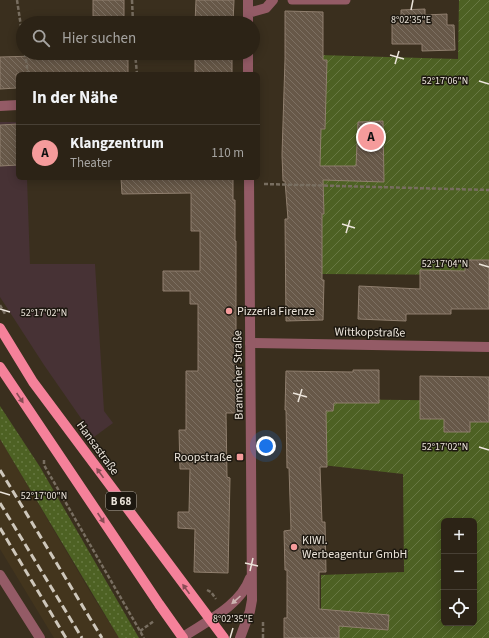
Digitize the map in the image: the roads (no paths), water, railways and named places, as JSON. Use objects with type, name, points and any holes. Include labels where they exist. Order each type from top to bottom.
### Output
[{"type":"main road","name":"Hansastraße","points":[[0,328],[33,382],[224,638]]},
{"type":"main road","name":"B 68","points":[[0,368],[183,638]]},
{"type":"street","points":[[248,0],[248,16]]},
{"type":"street","points":[[252,16],[266,8],[274,0]]},
{"type":"street","points":[[248,60],[248,72]]},
{"type":"street","points":[[0,106],[16,104]]},
{"type":"street","name":"Bramscher Straße","points":[[240,638],[250,611],[252,600],[249,181]]},
{"type":"street","name":"Wittkopstraße","points":[[250,343],[489,347]]},
{"type":"street","name":"Bramscher Straße","points":[[183,638],[239,598],[246,588],[252,572]]},
{"type":"street","points":[[0,575],[40,638]]},
{"type":"lane","points":[[292,0],[346,0]]},
{"type":"railway","points":[[0,470],[102,638]]},
{"type":"railway","points":[[0,503],[82,638]]},
{"type":"railway","points":[[0,528],[66,638]]},
{"type":"place","name":"Klangzentrum","points":[[371,137]]},
{"type":"place","name":"Pizzeria Firenze","points":[[229,311]]},
{"type":"place","name":"Roopstraße","points":[[240,457]]},
{"type":"place","name":"KIWI. Werbeagentur GmbH","points":[[294,547]]}]
